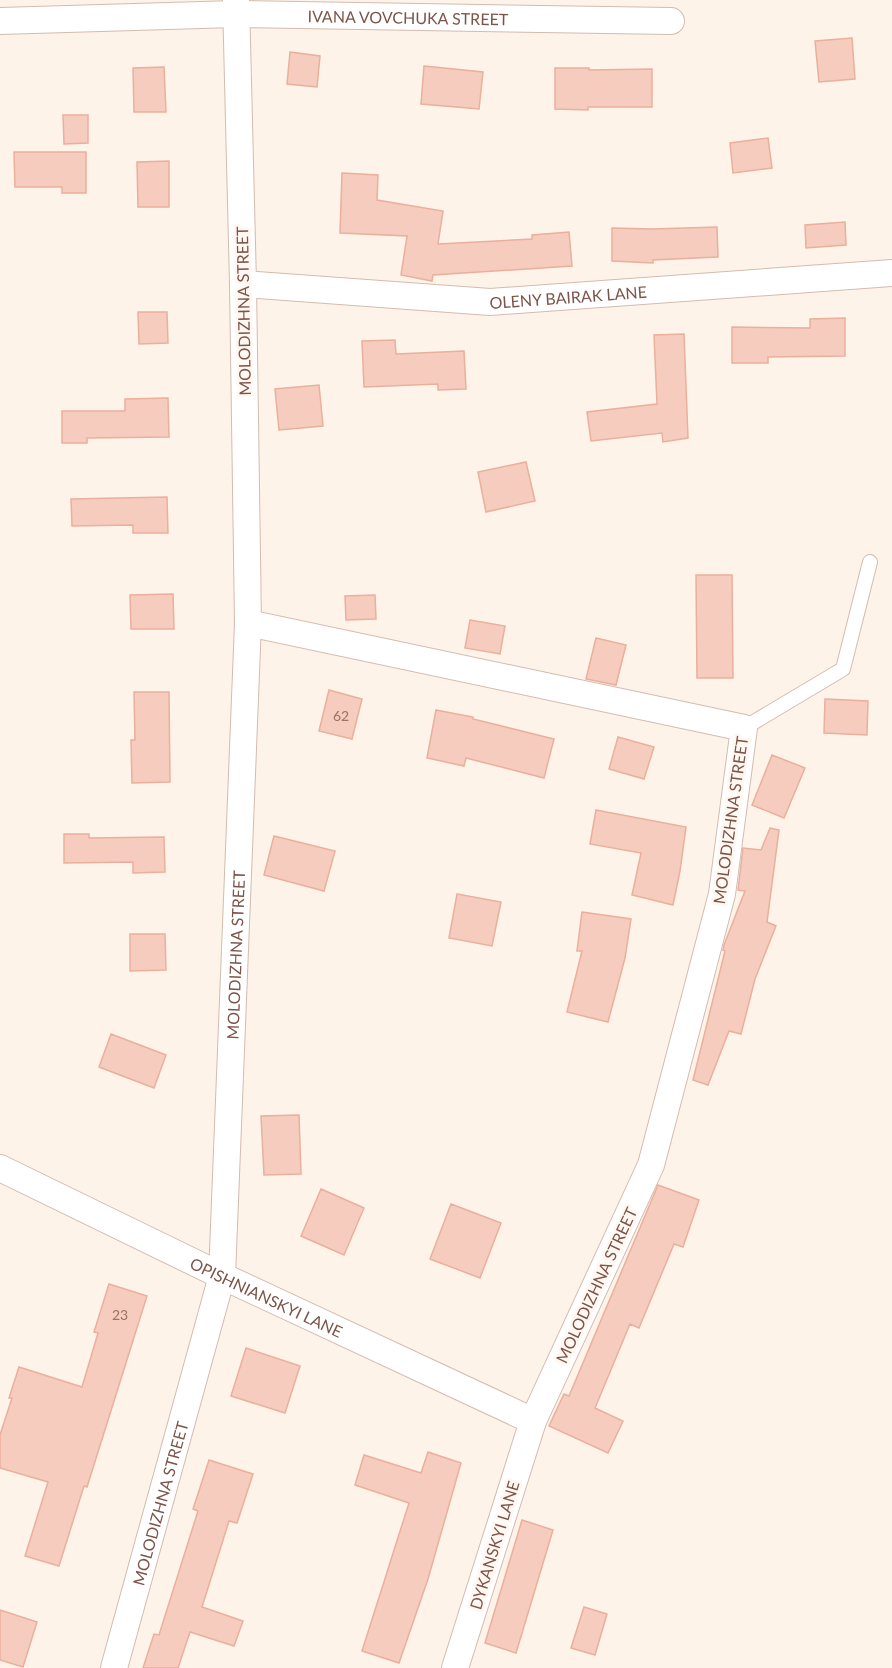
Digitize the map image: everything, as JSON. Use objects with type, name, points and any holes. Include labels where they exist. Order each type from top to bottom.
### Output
[{"type":"street","name":"IVANA VOVCHUKA STREET","points":[[0,21],[236,7],[671,21]]},
{"type":"street","name":"MOLODIZHNA STREET","points":[[114,1668],[222,1276],[248,623],[236,7]]},
{"type":"street","name":"OLENY BAIRAK LANE","points":[[243,284],[490,302],[892,273]]},
{"type":"street","name":"MOLODIZHNA STREET","points":[[248,623],[744,728],[722,894],[651,1165],[533,1421]]},
{"type":"street","name":"OPISHNIANSKYI LANE","points":[[0,1168],[222,1276],[533,1421]]},
{"type":"street","name":"DYKANSKYI LANE","points":[[455,1668],[533,1421]]},
{"type":"lane","points":[[744,728],[843,669],[870,562]]},
{"type":"building","points":[[852,38],[855,79],[819,82],[815,41]]},
{"type":"building","points":[[290,52],[320,56],[317,87],[287,84]]},
{"type":"building","points":[[424,66],[483,72],[479,109],[421,104]]},
{"type":"building","points":[[164,67],[166,112],[134,112],[133,68]]},
{"type":"building","points":[[555,68],[652,69],[652,107],[555,109]]},
{"type":"building","points":[[63,115],[88,115],[88,143],[64,144]]},
{"type":"building","points":[[768,138],[772,168],[733,173],[730,143]]},
{"type":"building","points":[[14,152],[86,152],[86,193],[62,193],[62,187],[15,187]]},
{"type":"building","points":[[169,161],[169,207],[138,207],[137,162]]},
{"type":"building","points":[[342,173],[378,175],[377,200],[443,211],[438,244],[532,239],[532,235],[569,232],[572,266],[433,275],[432,281],[401,275],[407,236],[340,233]]},
{"type":"building","points":[[845,222],[846,245],[806,248],[805,225]]},
{"type":"building","points":[[717,227],[718,257],[653,260],[653,263],[612,261],[612,228]]},
{"type":"building","points":[[138,312],[167,312],[168,343],[139,344]]},
{"type":"building","points":[[845,318],[845,356],[768,357],[768,363],[732,363],[732,327],[810,328],[810,319]]},
{"type":"building","points":[[684,334],[688,438],[663,442],[662,433],[591,441],[587,412],[657,404],[654,335]]},
{"type":"building","points":[[395,340],[396,354],[464,351],[466,389],[438,390],[438,384],[364,387],[362,341]]},
{"type":"building","points":[[319,385],[323,426],[279,430],[275,389]]},
{"type":"building","points":[[168,398],[169,437],[87,438],[87,443],[62,443],[62,411],[125,411],[125,399]]},
{"type":"building","points":[[526,462],[535,501],[486,512],[478,472]]},
{"type":"building","points":[[167,497],[168,533],[133,533],[133,525],[72,526],[71,499]]},
{"type":"building","points":[[696,575],[732,575],[733,678],[697,678]]},
{"type":"building","points":[[173,594],[174,629],[131,629],[130,595]]},
{"type":"building","points":[[375,595],[376,619],[346,620],[345,596]]},
{"type":"building","points":[[470,620],[505,626],[500,654],[465,648]]},
{"type":"building","points":[[596,638],[626,645],[616,685],[586,679]]},
{"type":"building","points":[[329,690],[362,699],[352,739],[319,731]]},
{"type":"building","points":[[134,692],[169,692],[170,782],[132,783],[131,740],[135,740]]},
{"type":"building","points":[[825,699],[868,701],[867,735],[824,733]]},
{"type":"building","points":[[436,710],[473,717],[473,719],[554,739],[544,778],[466,758],[464,766],[427,758]]},
{"type":"building","points":[[618,737],[654,747],[644,779],[609,769]]},
{"type":"building","points":[[772,755],[805,768],[784,818],[752,805]]},
{"type":"building","points":[[596,810],[686,827],[673,905],[632,895],[641,853],[590,844]]},
{"type":"building","points":[[770,828],[779,830],[767,922],[776,926],[755,979],[741,1034],[729,1031],[708,1085],[693,1080],[725,951],[723,950],[724,945],[745,891],[738,890],[743,848],[761,850]]},
{"type":"building","points":[[64,834],[89,834],[89,838],[164,837],[165,872],[133,873],[133,862],[64,863]]},
{"type":"building","points":[[274,836],[335,851],[324,891],[264,875]]},
{"type":"building","points":[[457,894],[501,902],[492,946],[449,938]]},
{"type":"building","points":[[582,912],[631,919],[625,958],[608,1022],[567,1012],[582,951],[577,951]]},
{"type":"building","points":[[130,934],[165,934],[166,970],[130,971]]},
{"type":"building","points":[[111,1034],[166,1055],[154,1088],[99,1067]]},
{"type":"building","points":[[299,1115],[301,1174],[264,1175],[261,1116]]},
{"type":"building","points":[[658,1185],[699,1200],[683,1247],[674,1244],[639,1328],[630,1324],[595,1408],[623,1421],[608,1453],[549,1426],[564,1394],[569,1396]]},
{"type":"building","points":[[321,1189],[364,1208],[344,1255],[301,1236]]},
{"type":"building","points":[[451,1204],[501,1223],[480,1278],[430,1259]]},
{"type":"building","points":[[109,1284],[147,1296],[87,1487],[84,1486],[59,1566],[25,1556],[48,1482],[0,1468],[0,1435],[19,1367],[82,1387],[98,1333],[94,1332]]},
{"type":"building","points":[[246,1348],[300,1366],[285,1413],[231,1396]]},
{"type":"building","points":[[428,1452],[461,1463],[428,1579],[399,1663],[362,1651],[409,1503],[355,1485],[364,1455],[421,1473]]},
{"type":"building","points":[[209,1460],[253,1474],[237,1523],[229,1521],[202,1607],[243,1621],[234,1646],[190,1632],[178,1668],[143,1668],[154,1634],[159,1635],[198,1511],[193,1509]]},
{"type":"building","points":[[522,1520],[553,1530],[516,1653],[485,1643]]},
{"type":"building","points":[[584,1607],[607,1614],[595,1655],[571,1648]]},
{"type":"building","points":[[0,1610],[37,1622],[23,1667],[0,1660]]}]
